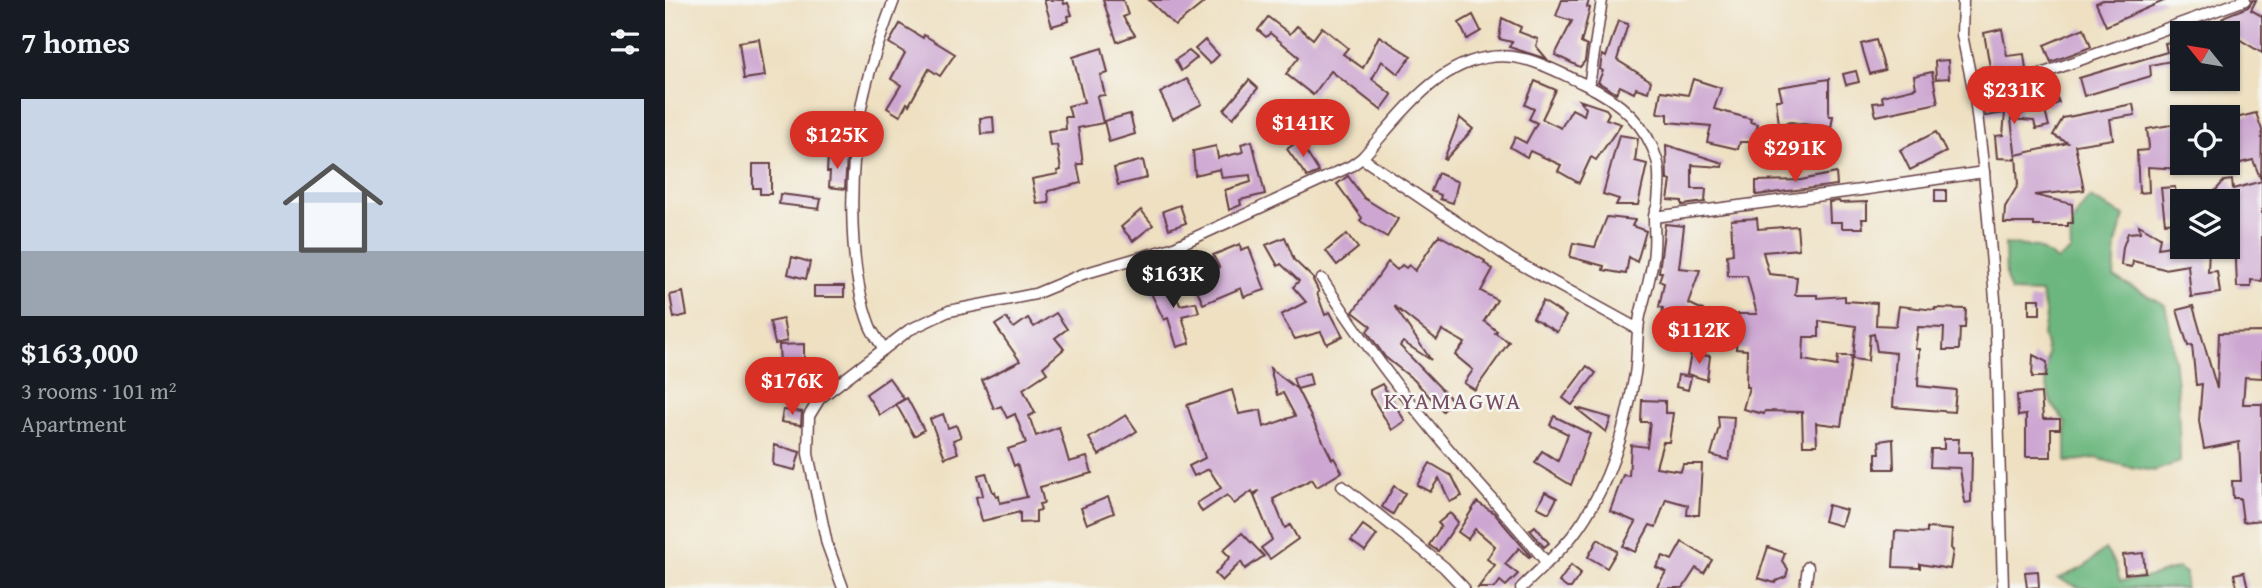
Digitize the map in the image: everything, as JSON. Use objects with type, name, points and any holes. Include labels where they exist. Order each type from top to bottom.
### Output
[{"type":"street","points":[[884,349],[871,329],[859,292],[852,228],[860,108],[869,71],[894,0]]},
{"type":"street","points":[[1589,86],[1602,0]]},
{"type":"street","points":[[1963,0],[1962,35],[1975,97],[1985,172],[1995,299],[2003,588]]},
{"type":"street","points":[[1975,97],[2245,0]]},
{"type":"street","points":[[842,588],[827,544],[808,453],[809,415],[820,398],[909,330],[949,311],[1035,294],[1083,274],[1173,248],[1351,166],[1362,158],[1431,83],[1454,69],[1485,56],[1515,57],[1538,63],[1589,86],[1625,109],[1644,128],[1660,173],[1654,217],[1654,252],[1638,329],[1635,372],[1624,432],[1591,508],[1572,536],[1521,588]]},
{"type":"street","points":[[1362,158],[1511,259],[1638,329]]},
{"type":"street","points":[[1654,217],[1985,172]]},
{"type":"street","points":[[1322,279],[1355,329],[1426,422],[1546,562]]},
{"type":"street","points":[[1342,486],[1444,567],[1464,588]]},
{"type":"street","points":[[1805,588],[1808,567]]},
{"type":"green space","points":[[2090,198],[2124,216],[2116,244],[2114,277],[2165,305],[2175,363],[2180,462],[2154,471],[2096,458],[2066,462],[2066,423],[2051,403],[2045,378],[2048,354],[2043,335],[2046,316],[2041,293],[2011,292],[2006,278],[2005,244],[2036,247],[2057,260],[2071,251],[2073,222]]},
{"type":"green space","points":[[2105,549],[2116,566],[2120,581],[2145,578],[2178,568],[2186,573],[2185,588],[2081,588],[2058,579],[2084,567]]},
{"type":"building","points":[[1044,0],[1063,0],[1064,4],[1068,3],[1072,15],[1068,16],[1069,21],[1052,26]]},
{"type":"building","points":[[1103,0],[1123,0],[1128,15],[1123,17],[1135,35],[1117,42]]},
{"type":"building","points":[[1149,0],[1207,0],[1175,26]]},
{"type":"building","points":[[1562,0],[1589,0],[1587,7],[1590,8],[1581,43],[1587,46],[1585,61],[1580,67],[1555,55],[1572,21],[1556,16]]},
{"type":"building","points":[[2103,0],[2166,0],[2106,26],[2096,3]]},
{"type":"building","points":[[2256,0],[2251,10],[2262,16],[2262,53],[2240,40],[2240,21],[2220,21],[2225,16],[2248,7]]},
{"type":"building","points":[[1473,15],[1481,31],[1467,39],[1459,23]]},
{"type":"building","points":[[1268,17],[1290,34],[1297,26],[1313,39],[1322,27],[1348,48],[1343,54],[1363,68],[1379,36],[1411,56],[1398,74],[1382,61],[1372,79],[1392,95],[1381,110],[1331,71],[1313,95],[1286,74],[1299,57],[1270,33],[1266,37],[1258,30]]},
{"type":"building","points":[[1502,18],[1521,27],[1519,32],[1538,39],[1536,46],[1547,59],[1509,47],[1512,42],[1499,39]]},
{"type":"building","points":[[1618,21],[1628,24],[1617,60],[1651,81],[1648,92],[1636,88],[1634,93],[1620,86],[1616,93],[1598,82],[1603,71],[1600,69],[1602,55],[1606,57]]},
{"type":"building","points":[[900,24],[955,54],[940,76],[929,69],[900,116],[887,108],[901,85],[891,79],[905,53],[889,43]]},
{"type":"building","points":[[2084,28],[2091,47],[2051,62],[2044,45]]},
{"type":"building","points":[[2002,29],[2007,56],[2024,54],[2026,69],[1983,87],[1982,67],[1990,67],[1984,33]]},
{"type":"building","points":[[759,39],[765,76],[744,79],[739,42]]},
{"type":"building","points":[[1205,40],[1219,55],[1210,64],[1195,49]]},
{"type":"building","points":[[1876,40],[1885,70],[1870,74],[1861,44]]},
{"type":"building","points":[[2170,42],[2170,61],[2150,65],[2151,76],[2084,96],[2079,78],[2167,52],[2165,43]]},
{"type":"building","points":[[1102,48],[1108,73],[1100,75],[1105,95],[1097,96],[1103,123],[1078,128],[1083,164],[1077,164],[1081,183],[1048,191],[1049,203],[1037,204],[1032,179],[1058,174],[1057,171],[1061,170],[1057,145],[1050,146],[1048,131],[1066,129],[1065,117],[1071,117],[1068,106],[1084,102],[1073,57]]},
{"type":"building","points":[[1189,51],[1197,58],[1181,71],[1175,60]]},
{"type":"building","points":[[1948,60],[1949,78],[1936,79],[1935,61]]},
{"type":"building","points":[[1856,71],[1859,82],[1846,85],[1843,74]]},
{"type":"building","points":[[1932,72],[1938,103],[1876,116],[1873,103],[1883,102],[1882,96],[1916,88],[1914,76]]},
{"type":"building","points":[[1187,79],[1202,104],[1173,119],[1160,93]]},
{"type":"building","points":[[1693,79],[1721,88],[1714,109],[1751,119],[1750,122],[1758,124],[1753,142],[1740,142],[1738,149],[1707,142],[1711,126],[1668,122],[1668,114],[1657,113],[1661,91],[1688,95]]},
{"type":"building","points":[[1829,79],[1829,116],[1833,116],[1831,128],[1791,122],[1779,124],[1776,100],[1782,100],[1779,87]]},
{"type":"building","points":[[1249,80],[1258,88],[1233,118],[1224,110]]},
{"type":"building","points":[[1535,81],[1556,90],[1542,119],[1561,128],[1572,109],[1584,115],[1586,108],[1579,100],[1606,109],[1609,113],[1606,119],[1621,124],[1596,160],[1591,157],[1579,183],[1558,171],[1561,165],[1530,151],[1527,157],[1510,147],[1515,137],[1526,143],[1537,123],[1529,119],[1534,109],[1525,105]]},
{"type":"building","points":[[2053,86],[2059,103],[2048,107],[2042,89]]},
{"type":"building","points":[[2015,99],[2020,114],[2044,108],[2049,126],[2036,129],[2034,121],[2011,119],[2016,159],[1997,158],[1995,136],[2003,135],[2005,113],[1985,116],[1984,110]]},
{"type":"building","points":[[2133,104],[2135,115],[2110,119],[2113,139],[2075,145],[2084,190],[2034,195],[2072,204],[2073,223],[2068,223],[2068,226],[2034,226],[2034,223],[2004,223],[2005,207],[2018,185],[2016,155],[2068,143],[2053,135],[2063,118]]},
{"type":"building","points":[[2256,113],[2262,130],[2261,180],[2253,160],[2240,163],[2240,117]]},
{"type":"building","points":[[1130,114],[1135,134],[1109,142],[1104,121]]},
{"type":"building","points":[[993,117],[994,133],[981,134],[980,118]]},
{"type":"building","points":[[1460,118],[1473,129],[1445,160],[1444,159]]},
{"type":"building","points":[[2170,125],[2170,168],[2148,167],[2149,192],[2139,193],[2137,151],[2147,150],[2149,147],[2147,129]]},
{"type":"building","points":[[1936,132],[1946,152],[1910,170],[1900,150]]},
{"type":"building","points":[[1619,135],[1638,138],[1635,161],[1647,164],[1638,205],[1616,205],[1619,199],[1603,194]]},
{"type":"building","points":[[1252,141],[1265,194],[1240,200],[1241,205],[1229,210],[1225,190],[1251,182],[1250,175],[1222,178],[1220,169],[1195,175],[1193,151],[1216,146],[1218,158],[1243,152],[1241,144]]},
{"type":"building","points":[[1299,141],[1319,172],[1307,177],[1287,149]]},
{"type":"building","points":[[1666,145],[1723,163],[1722,167],[1692,165],[1692,189],[1706,189],[1705,202],[1682,205],[1682,201],[1668,200],[1671,181],[1667,180]]},
{"type":"building","points":[[828,155],[847,156],[845,189],[829,187]]},
{"type":"building","points":[[1143,160],[1147,178],[1118,185],[1114,168]]},
{"type":"building","points":[[753,164],[771,164],[771,194],[760,194],[760,188],[753,188]]},
{"type":"building","points":[[1438,173],[1458,182],[1453,203],[1440,199],[1441,195],[1431,191]]},
{"type":"building","points":[[1836,173],[1837,185],[1756,195],[1756,181],[1801,180]]},
{"type":"building","points":[[1348,176],[1364,198],[1398,219],[1387,237],[1360,221],[1362,218],[1337,184]]},
{"type":"building","points":[[2232,180],[2233,189],[2217,189],[2224,181]]},
{"type":"building","points":[[2262,181],[2262,281],[2251,280],[2251,287],[2237,287],[2236,259],[2240,259],[2240,189],[2233,189]]},
{"type":"building","points":[[2175,187],[2170,189],[2170,223],[2165,223],[2161,188]]},
{"type":"building","points":[[1935,190],[1946,190],[1946,202],[1935,202]]},
{"type":"building","points":[[780,194],[821,199],[819,209],[779,204]]},
{"type":"building","points":[[1829,202],[1867,202],[1867,219],[1862,219],[1863,228],[1842,228],[1842,222],[1830,222]]},
{"type":"building","points":[[1180,205],[1186,223],[1169,229],[1163,211]]},
{"type":"building","points":[[1141,210],[1153,225],[1133,241],[1121,227]]},
{"type":"building","points":[[1607,217],[1635,220],[1632,226],[1646,231],[1637,262],[1629,257],[1626,274],[1603,270],[1604,266],[1570,257],[1573,243],[1595,247]]},
{"type":"building","points":[[1757,218],[1758,229],[1797,226],[1799,249],[1763,252],[1769,274],[1797,277],[1795,295],[1817,295],[1817,298],[1845,296],[1845,301],[1877,303],[1876,325],[1896,326],[1899,306],[1935,310],[1966,309],[1965,328],[1960,328],[1959,350],[1943,350],[1944,328],[1918,327],[1915,349],[1919,349],[1918,386],[1956,390],[1954,412],[1893,407],[1896,353],[1877,351],[1874,334],[1870,335],[1868,361],[1853,359],[1856,326],[1819,321],[1819,337],[1804,337],[1803,360],[1837,366],[1838,356],[1852,356],[1841,426],[1816,423],[1817,445],[1803,445],[1802,412],[1765,411],[1764,414],[1743,409],[1749,387],[1746,387],[1747,350],[1736,349],[1738,314],[1757,314],[1747,276],[1728,276],[1727,255],[1733,254],[1731,220]]},
{"type":"building","points":[[1665,224],[1684,226],[1679,268],[1700,270],[1688,303],[1703,310],[1699,319],[1690,316],[1688,321],[1682,318],[1680,325],[1661,322],[1663,308],[1659,307],[1664,283],[1659,281],[1662,272],[1659,272]]},
{"type":"building","points":[[2139,225],[2160,237],[2158,248],[2170,246],[2170,259],[2209,259],[2208,272],[2217,271],[2220,293],[2191,297],[2188,265],[2164,269],[2133,261],[2132,267],[2121,265],[2128,233],[2140,232]]},
{"type":"building","points":[[1347,234],[1358,248],[1337,265],[1326,251]]},
{"type":"building","points":[[1439,235],[1485,261],[1484,263],[1493,269],[1481,291],[1497,300],[1484,321],[1497,331],[1495,333],[1509,342],[1475,390],[1464,383],[1473,370],[1455,355],[1465,343],[1442,330],[1437,340],[1394,306],[1431,360],[1403,342],[1400,346],[1453,401],[1443,411],[1414,380],[1385,357],[1367,331],[1371,326],[1353,312],[1388,262],[1397,270],[1402,265],[1406,268],[1409,265],[1415,271]]},
{"type":"building","points":[[1285,237],[1294,260],[1314,279],[1325,315],[1330,312],[1343,336],[1327,344],[1321,332],[1295,339],[1281,315],[1306,302],[1293,287],[1299,281],[1281,264],[1278,266],[1266,245]]},
{"type":"building","points":[[1240,244],[1241,250],[1249,247],[1265,290],[1244,297],[1241,288],[1203,304],[1192,278],[1219,267],[1213,255]]},
{"type":"building","points":[[792,257],[810,262],[806,279],[788,274]]},
{"type":"building","points":[[1169,278],[1180,305],[1196,302],[1199,312],[1182,316],[1190,343],[1177,347],[1168,318],[1164,320],[1148,287]]},
{"type":"building","points":[[814,286],[844,286],[844,297],[814,297]]},
{"type":"building","points":[[683,292],[687,315],[674,318],[670,295]]},
{"type":"building","points":[[2029,299],[2040,299],[2040,314],[2029,314]]},
{"type":"building","points":[[1543,301],[1566,316],[1557,332],[1533,318]]},
{"type":"building","points":[[2193,306],[2217,389],[2219,333],[2262,332],[2262,378],[2245,377],[2243,404],[2262,404],[2262,520],[2243,522],[2240,498],[2233,498],[2232,481],[2241,481],[2239,442],[2204,449],[2199,421],[2202,384],[2196,385],[2192,345],[2188,346],[2177,310]]},
{"type":"building","points":[[1056,313],[1067,329],[1055,338],[1064,349],[1043,367],[1047,373],[1023,389],[1035,413],[1029,416],[1036,436],[1059,427],[1069,462],[1087,457],[1092,473],[1040,487],[1044,503],[1039,504],[1041,510],[1036,511],[1036,522],[1020,523],[1020,512],[982,521],[976,497],[983,495],[978,475],[986,473],[1000,503],[1027,497],[1017,464],[1014,466],[1008,449],[1026,443],[1015,414],[1007,418],[1001,406],[994,409],[982,380],[1020,361],[995,325],[1006,318],[1014,328],[1028,318],[1034,327]]},
{"type":"building","points":[[783,319],[787,341],[775,344],[770,322]]},
{"type":"building","points":[[804,344],[804,365],[780,366],[779,345]]},
{"type":"building","points":[[1691,354],[1710,356],[1707,380],[1687,374]]},
{"type":"building","points":[[2033,355],[2047,362],[2046,377],[2032,377]]},
{"type":"building","points":[[1587,366],[1596,373],[1572,405],[1563,398]]},
{"type":"building","points":[[1270,368],[1297,389],[1332,459],[1334,458],[1342,472],[1317,487],[1312,479],[1273,499],[1285,528],[1290,525],[1298,539],[1270,559],[1261,548],[1272,540],[1254,496],[1259,491],[1253,494],[1252,491],[1234,504],[1227,495],[1202,512],[1197,503],[1221,488],[1209,469],[1194,476],[1189,466],[1205,458],[1187,405],[1232,390],[1239,414],[1261,410],[1264,427],[1295,416],[1283,393],[1277,395]]},
{"type":"building","points":[[1309,373],[1312,385],[1297,389],[1293,378]]},
{"type":"building","points":[[1678,375],[1691,377],[1688,390],[1676,387]]},
{"type":"building","points":[[889,378],[904,399],[880,415],[866,394]]},
{"type":"building","points":[[1382,384],[1405,421],[1392,430],[1370,394],[1370,390]]},
{"type":"building","points":[[2041,393],[2043,419],[2060,419],[2060,429],[2051,429],[2051,457],[2026,457],[2026,415],[2018,416],[2017,395]]},
{"type":"building","points":[[907,398],[924,430],[914,436],[896,404]]},
{"type":"building","points":[[1642,400],[1665,401],[1665,413],[1673,413],[1669,442],[1663,442],[1656,467],[1681,471],[1683,464],[1702,464],[1699,515],[1687,515],[1688,505],[1666,499],[1656,527],[1650,525],[1635,552],[1623,546],[1636,522],[1610,511],[1623,475],[1629,476],[1631,445],[1647,447],[1650,422],[1641,422]]},
{"type":"building","points":[[1577,409],[1611,418],[1606,432]]},
{"type":"building","points":[[783,410],[802,412],[801,425],[781,422]]},
{"type":"building","points":[[943,414],[948,428],[956,425],[961,437],[953,440],[958,453],[945,458],[930,419]]},
{"type":"building","points":[[1126,415],[1137,431],[1099,455],[1089,438]]},
{"type":"building","points":[[1554,416],[1590,434],[1571,485],[1535,463],[1542,451],[1558,461],[1568,434],[1550,425]]},
{"type":"building","points":[[1718,416],[1734,417],[1728,460],[1711,455],[1719,427]]},
{"type":"building","points":[[1893,439],[1894,469],[1876,469],[1876,453],[1880,453],[1879,441]]},
{"type":"building","points":[[1944,439],[1959,439],[1958,452],[1972,452],[1971,502],[1965,503],[1960,468],[1930,467],[1931,449],[1944,449]]},
{"type":"building","points":[[774,445],[800,452],[795,470],[773,465]]},
{"type":"building","points":[[1430,463],[1452,476],[1462,496],[1450,502],[1439,478],[1430,492],[1417,485]]},
{"type":"building","points":[[1394,486],[1405,493],[1393,514],[1382,507]]},
{"type":"building","points":[[1545,492],[1557,498],[1549,513],[1537,507]]},
{"type":"building","points":[[1108,497],[1114,513],[1087,524],[1081,508]]},
{"type":"building","points":[[1477,502],[1494,513],[1531,556],[1519,548],[1505,564],[1518,574],[1506,586],[1500,581],[1495,588],[1478,588],[1495,565],[1487,559],[1495,546],[1475,529],[1468,539],[1458,532]]},
{"type":"building","points":[[1828,505],[1846,510],[1841,526],[1824,521]]},
{"type":"building","points":[[1450,513],[1458,522],[1438,551],[1429,545],[1441,526],[1438,523]]},
{"type":"building","points":[[1363,525],[1377,535],[1365,551],[1351,541]]},
{"type":"building","points":[[1535,526],[1549,543],[1544,547],[1530,530]]},
{"type":"building","points":[[1927,528],[1952,530],[1950,569],[1920,564],[1920,568],[1893,567],[1895,531],[1927,533]]},
{"type":"building","points":[[1242,533],[1264,556],[1245,569],[1241,562],[1222,581],[1215,574],[1230,557],[1223,550]]},
{"type":"building","points":[[1598,539],[1617,551],[1607,568],[1588,557]]},
{"type":"building","points":[[1682,542],[1712,560],[1704,573],[1696,568],[1683,588],[1656,588],[1666,572],[1656,567],[1663,556],[1672,560]]},
{"type":"building","points":[[1768,547],[1785,553],[1782,561],[1788,569],[1786,577],[1775,583],[1758,578]]},
{"type":"building","points":[[2143,553],[2145,572],[2125,574],[2123,555]]},
{"type":"building","points":[[1571,565],[1581,573],[1571,588],[1567,588],[1559,582]]},
{"type":"building","points":[[2038,571],[2039,587],[2027,588],[2025,572]]},
{"type":"building","points":[[2244,572],[2248,588],[2237,588],[2234,574]]},
{"type":"district","name":"KYAMAGWA","points":[[1453,400]]}]
